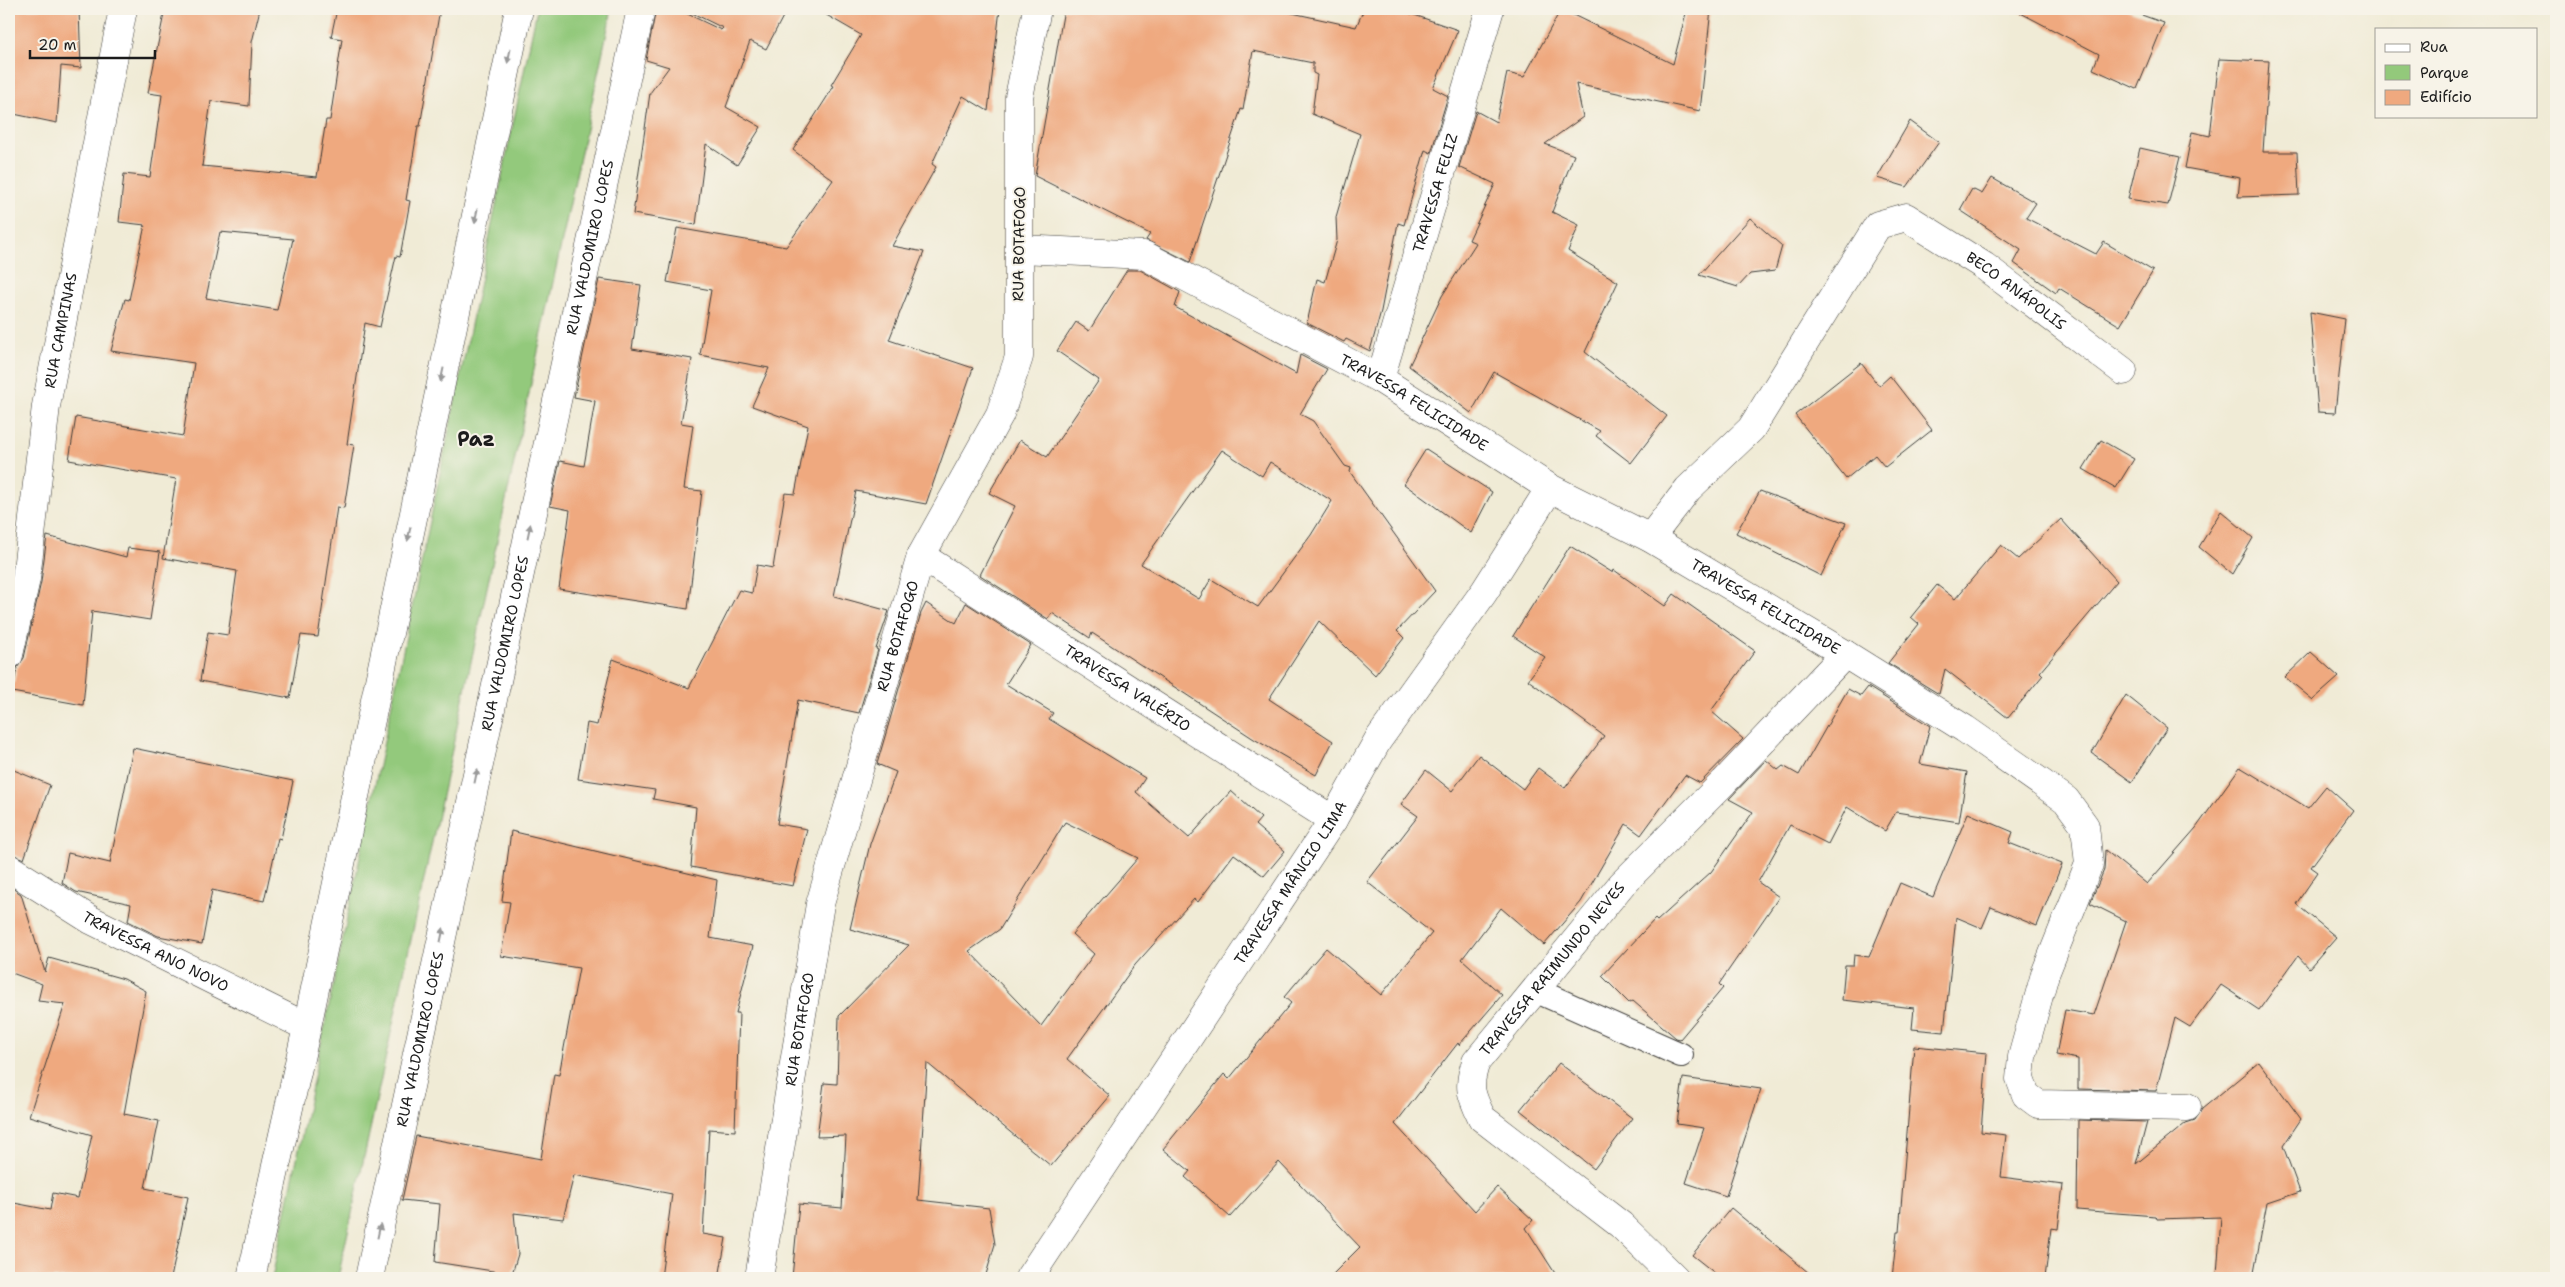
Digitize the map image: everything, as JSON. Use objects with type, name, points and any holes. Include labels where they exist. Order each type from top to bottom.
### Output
[{"type":"street","name":"RUA CAMPINAS","points":[[9,655],[26,579],[46,406],[123,9]]},
{"type":"street","points":[[251,1278],[307,1027],[518,9]]},
{"type":"street","name":"RUA VALDOMIRO LOPES","points":[[369,1278],[641,9]]},
{"type":"street","name":"RUA BOTAFOGO","points":[[759,1278],[820,904],[921,556],[1000,414],[1019,357],[1021,249],[1019,97],[1037,9]]},
{"type":"street","name":"TRAVESSA FELIZ","points":[[1380,379],[1490,9]]},
{"type":"street","name":"BECO ANÁPOLIS","points":[[1650,538],[1688,489],[1752,429],[1878,225],[1906,218],[1984,266],[2123,370]]},
{"type":"street","name":"TRAVESSA FELICIDADE","points":[[1021,249],[1144,255],[1380,379],[1550,488],[1650,538],[1845,654],[1965,729],[2066,800],[2085,826],[2089,864],[2045,974],[2022,1057],[2020,1079],[2026,1095],[2038,1104],[2187,1107]]},
{"type":"street","name":"TRAVESSA MÂNCIO LIMA","points":[[1028,1278],[1333,820],[1378,740],[1484,592],[1550,488]]},
{"type":"street","name":"TRAVESSA VALÉRIO","points":[[921,556],[1333,820]]},
{"type":"street","name":"TRAVESSA RAIMUNDO NEVES","points":[[1675,1278],[1621,1225],[1482,1118],[1472,1098],[1469,1081],[1476,1062],[1622,884],[1724,782],[1845,654]]},
{"type":"street","name":"TRAVESSA ANO NOVO","points":[[9,868],[91,920],[307,1027]]},
{"type":"lane","points":[[1535,990],[1682,1055]]},
{"type":"green space","points":[[537,9],[612,9],[338,1278],[272,1278]]},
{"type":"building","points":[[12,9],[79,9],[81,68],[61,66],[57,123],[9,113],[9,34]]},
{"type":"building","points":[[165,9],[260,9],[252,42],[249,106],[211,101],[202,166],[317,177],[326,120],[330,120],[342,39],[331,37],[337,9],[440,9],[406,200],[410,201],[400,257],[396,256],[380,327],[365,323],[347,444],[354,445],[344,508],[337,507],[318,637],[301,635],[290,698],[200,681],[208,632],[228,635],[237,571],[163,558],[176,479],[69,460],[76,417],[183,436],[194,363],[111,351],[125,299],[129,300],[145,225],[119,222],[124,174],[150,177],[162,95],[148,93]],"holes":[[[220,232],[293,239],[277,310],[206,298]]]},
{"type":"building","points":[[656,9],[677,9],[721,30],[723,28],[684,9],[787,9],[766,49],[750,41],[726,107],[761,127],[737,165],[706,144],[696,225],[633,214],[650,93],[669,67],[646,60]]},
{"type":"building","points":[[816,9],[1000,9],[988,111],[963,96],[932,164],[936,167],[892,246],[924,252],[889,340],[973,368],[926,504],[856,491],[834,596],[889,611],[876,649],[878,650],[859,713],[798,700],[777,824],[807,829],[793,886],[691,867],[696,807],[653,799],[655,790],[578,779],[587,723],[597,725],[613,659],[689,688],[739,590],[752,593],[757,565],[773,568],[785,493],[795,494],[808,426],[752,406],[769,368],[700,355],[711,290],[667,282],[677,228],[786,247],[833,180],[793,150],[834,86],[831,85],[861,35]]},
{"type":"building","points":[[1064,9],[1274,9],[1356,27],[1364,9],[1397,9],[1458,30],[1433,88],[1448,96],[1431,153],[1425,150],[1404,225],[1398,223],[1381,311],[1370,351],[1346,339],[1344,342],[1307,323],[1317,279],[1325,282],[1337,240],[1336,217],[1360,134],[1312,114],[1317,75],[1313,73],[1313,63],[1253,51],[1243,110],[1241,109],[1190,262],[1146,240],[1150,234],[1035,176]]},
{"type":"building","points":[[1561,9],[1673,64],[1687,9],[1711,9],[1700,111],[1576,84],[1583,117],[1545,144],[1574,155],[1552,212],[1579,225],[1568,251],[1618,282],[1585,352],[1667,416],[1631,463],[1596,436],[1600,431],[1494,372],[1471,413],[1409,366],[1442,296],[1476,243],[1469,240],[1495,184],[1459,167],[1476,111],[1496,122],[1507,73],[1524,77]]},
{"type":"building","points":[[2013,9],[2125,9],[2164,23],[2137,89],[2093,69],[2099,54]]},
{"type":"building","points":[[2219,59],[2269,61],[2263,152],[2297,152],[2299,195],[2238,197],[2240,178],[2185,168],[2192,132],[2210,136]]},
{"type":"building","points":[[1910,121],[1939,142],[1907,187],[1877,178]]},
{"type":"building","points":[[2140,148],[2180,157],[2168,205],[2128,199]]},
{"type":"building","points":[[1992,178],[2036,203],[2026,218],[2096,254],[2104,242],[2153,271],[2120,326],[2059,288],[2056,293],[2014,263],[2021,250],[1960,210],[1972,189],[1982,194]]},
{"type":"building","points":[[1750,218],[1782,246],[1775,271],[1750,274],[1738,287],[1699,275]]},
{"type":"building","points":[[1127,270],[1140,270],[1180,292],[1175,307],[1296,374],[1300,355],[1327,369],[1300,414],[1313,421],[1345,466],[1351,468],[1350,472],[1435,591],[1397,631],[1404,638],[1375,675],[1319,621],[1269,699],[1333,741],[1316,775],[1254,739],[1092,633],[1090,638],[1052,613],[1048,619],[980,575],[1015,506],[989,493],[1020,440],[1047,457],[1099,380],[1057,351],[1076,322],[1089,331]],"holes":[[[1222,450],[1262,476],[1270,462],[1332,501],[1311,535],[1258,607],[1211,579],[1199,599],[1141,564]]]},
{"type":"building","points":[[599,279],[641,285],[632,349],[692,359],[681,423],[693,425],[684,489],[702,491],[688,609],[559,589],[570,510],[550,506],[560,461],[584,466],[595,401],[574,397]]},
{"type":"building","points":[[2310,312],[2345,319],[2335,413],[2318,412]]},
{"type":"building","points":[[1861,363],[1879,386],[1890,376],[1932,430],[1885,467],[1875,455],[1846,479],[1795,415]]},
{"type":"building","points":[[2101,440],[2134,459],[2116,488],[2083,469]]},
{"type":"building","points":[[1426,449],[1492,492],[1471,533],[1404,484]]},
{"type":"building","points":[[1760,491],[1846,523],[1821,576],[1736,533]]},
{"type":"building","points":[[2221,511],[2253,538],[2232,574],[2199,547]]},
{"type":"building","points":[[2061,519],[2117,581],[2040,672],[2043,675],[2008,718],[1945,669],[1939,694],[1888,663],[1919,624],[1911,617],[1937,585],[1955,599],[2001,545],[2018,559]]},
{"type":"building","points":[[47,536],[126,557],[128,548],[160,552],[150,620],[92,611],[83,705],[12,692],[17,668],[24,658],[41,582]]},
{"type":"building","points":[[1570,546],[1613,573],[1614,570],[1665,606],[1674,594],[1755,651],[1711,711],[1743,739],[1700,783],[1685,775],[1641,835],[1626,824],[1581,902],[1544,945],[1501,908],[1462,959],[1502,995],[1459,1045],[1458,1043],[1395,1124],[1475,1211],[1497,1187],[1533,1220],[1526,1228],[1558,1278],[1329,1278],[1360,1247],[1279,1162],[1230,1217],[1185,1177],[1190,1171],[1163,1149],[1224,1074],[1229,1079],[1291,1003],[1284,997],[1326,948],[1381,995],[1432,933],[1367,882],[1418,816],[1401,804],[1426,770],[1452,791],[1479,755],[1523,789],[1538,768],[1565,788],[1604,736],[1528,680],[1545,657],[1513,636]]},
{"type":"building","points":[[926,603],[956,623],[966,603],[1031,645],[1006,684],[1053,713],[1049,719],[1145,778],[1136,792],[1189,838],[1231,791],[1261,818],[1255,825],[1285,851],[1264,876],[1234,854],[1198,902],[1194,899],[1135,965],[1067,1059],[1110,1096],[1051,1166],[927,1063],[918,1200],[989,1208],[995,1244],[985,1278],[792,1278],[799,1204],[842,1208],[846,1136],[817,1137],[824,1083],[837,1084],[839,1016],[909,945],[850,929],[870,844],[896,772],[877,764],[921,613]],"holes":[[[1065,822],[1138,858],[1072,934],[1094,954],[1041,1026],[969,951],[1000,929]]]},
{"type":"building","points":[[2311,652],[2339,677],[2313,700],[2285,677]]},
{"type":"building","points":[[1868,687],[1930,726],[1920,764],[1967,772],[1959,822],[1896,812],[1885,831],[1847,807],[1828,844],[1790,825],[1758,882],[1779,897],[1719,984],[1723,988],[1680,1039],[1676,1038],[1633,1001],[1629,1003],[1602,976],[1655,919],[1657,921],[1711,872],[1753,812],[1729,799],[1766,760],[1778,770],[1783,766],[1799,775],[1848,689],[1861,696]]},
{"type":"building","points":[[2126,695],[2167,728],[2132,782],[2092,753]]},
{"type":"building","points":[[133,748],[293,781],[281,839],[278,838],[264,901],[212,890],[202,944],[158,936],[128,921],[131,904],[76,892],[62,883],[68,853],[110,863]]},
{"type":"building","points":[[2240,767],[2308,808],[2326,786],[2353,810],[2311,867],[2318,872],[2296,904],[2336,937],[2309,968],[2298,956],[2259,1010],[2221,985],[2190,1027],[2175,1018],[2156,1091],[2078,1089],[2078,1059],[2056,1055],[2065,1010],[2094,1015],[2126,921],[2090,903],[2104,870],[2105,850],[2147,884],[2196,828]]},
{"type":"building","points":[[9,768],[50,785],[24,859],[9,853]]},
{"type":"building","points":[[1968,813],[2013,832],[2009,843],[2062,864],[2037,926],[1991,907],[1982,928],[1956,917],[1944,1032],[1912,1029],[1914,1008],[1842,1000],[1845,965],[1853,965],[1854,955],[1869,957],[1900,883],[1933,897]]},
{"type":"building","points":[[511,831],[717,880],[710,938],[753,946],[736,1013],[739,1013],[735,1131],[709,1129],[703,1234],[726,1238],[719,1278],[661,1278],[672,1194],[574,1175],[563,1219],[514,1213],[518,1254],[512,1274],[435,1262],[440,1204],[402,1200],[416,1136],[541,1159],[554,1074],[559,1075],[579,968],[501,956],[510,902],[502,901]]},
{"type":"building","points":[[9,886],[21,894],[45,972],[49,958],[124,979],[146,991],[124,1114],[159,1121],[145,1188],[188,1197],[171,1278],[9,1278],[9,1202],[50,1210],[53,1193],[78,1198],[92,1135],[29,1116],[65,1004],[38,1001],[42,984],[9,972]]},
{"type":"building","points":[[1914,1046],[1987,1053],[1981,1132],[2006,1135],[2001,1177],[2063,1185],[2058,1229],[2051,1228],[2045,1278],[1892,1278],[1897,1232],[1899,1232]]},
{"type":"building","points":[[2259,1062],[2301,1119],[2283,1146],[2300,1192],[2267,1203],[2253,1278],[2217,1275],[2221,1217],[2157,1219],[2156,1216],[2077,1210],[2078,1120],[2147,1122],[2136,1164],[2186,1123],[2195,1120],[2202,1109]]},
{"type":"building","points":[[1559,1063],[1632,1118],[1594,1169],[1520,1110]]},
{"type":"building","points":[[1683,1078],[1761,1089],[1726,1196],[1686,1183],[1704,1128],[1677,1124]]},
{"type":"building","points":[[1731,1208],[1815,1278],[1721,1278],[1692,1255]]},
{"type":"district","name":"Paz","points":[[476,439]]}]
